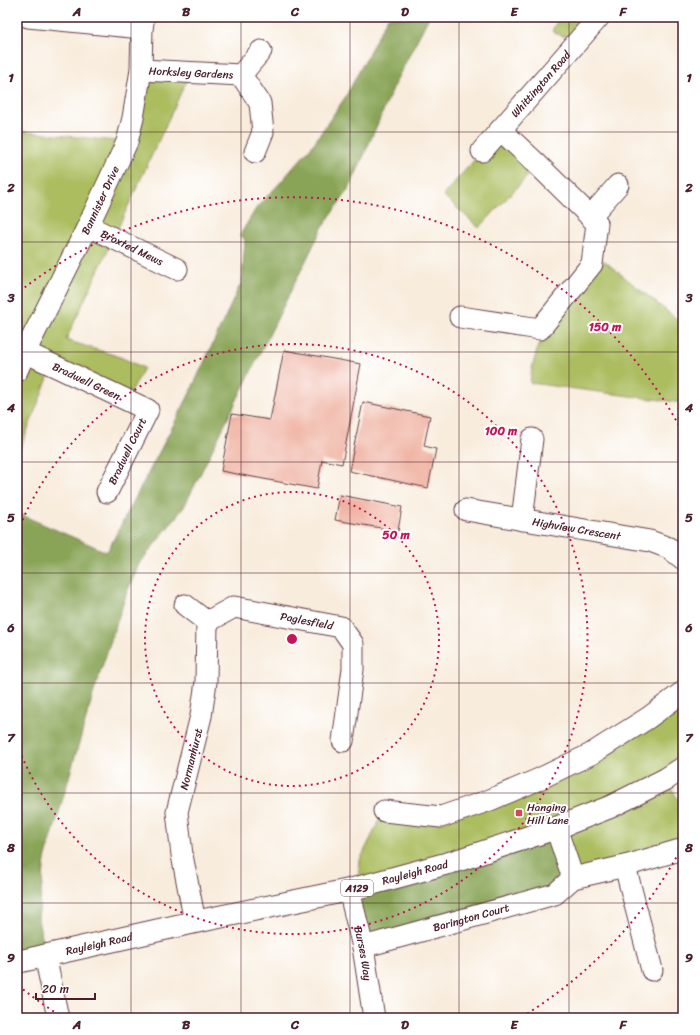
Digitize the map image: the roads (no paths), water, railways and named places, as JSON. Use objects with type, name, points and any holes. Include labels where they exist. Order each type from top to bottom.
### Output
[{"type":"main road","name":"Rayleigh Road","points":[[17,962],[195,922],[349,890],[456,861],[556,828],[610,807],[666,779],[683,768]]},
{"type":"street","points":[[28,17],[143,23]]},
{"type":"street","name":"Whittington Road","points":[[482,152],[599,17]]},
{"type":"street","name":"Bannister Drive","points":[[17,371],[88,226],[127,142],[133,118],[141,70],[143,23]]},
{"type":"street","name":"Horksley Gardens","points":[[241,75],[261,51]]},
{"type":"street","name":"Horksley Gardens","points":[[141,70],[241,75]]},
{"type":"street","name":"Horksley Gardens","points":[[241,75],[260,103],[263,132],[255,152]]},
{"type":"street","points":[[460,317],[540,329],[592,264],[597,223],[501,129]]},
{"type":"street","points":[[590,217],[618,185]]},
{"type":"street","name":"Broxted Mews","points":[[88,226],[177,269]]},
{"type":"street","name":"Bradwell Green","points":[[25,352],[148,410]]},
{"type":"street","name":"Bradwell Court","points":[[107,492],[148,410]]},
{"type":"street","points":[[522,520],[532,439]]},
{"type":"street","name":"Highview Crescent","points":[[466,510],[650,541],[669,548],[683,559]]},
{"type":"street","points":[[185,604],[207,622]]},
{"type":"street","name":"Paglesfield","points":[[207,622],[234,607],[341,627],[353,644],[353,669],[343,741]]},
{"type":"street","name":"Normanhurst","points":[[195,922],[182,855],[177,812],[201,716],[206,682],[207,622]]},
{"type":"street","points":[[384,811],[441,817],[490,800],[537,780],[591,754],[648,718],[683,692]]},
{"type":"street","points":[[556,828],[573,878],[625,866],[683,849]]},
{"type":"street","points":[[625,866],[652,970]]},
{"type":"street","name":"Barington Court","points":[[363,947],[556,894],[573,878]]},
{"type":"street","name":"Burses Way","points":[[349,890],[363,947],[374,1018]]},
{"type":"street","points":[[45,955],[58,1018]]},
{"type":"place","name":"Hanging Hill Lane","points":[[519,813]]}]
